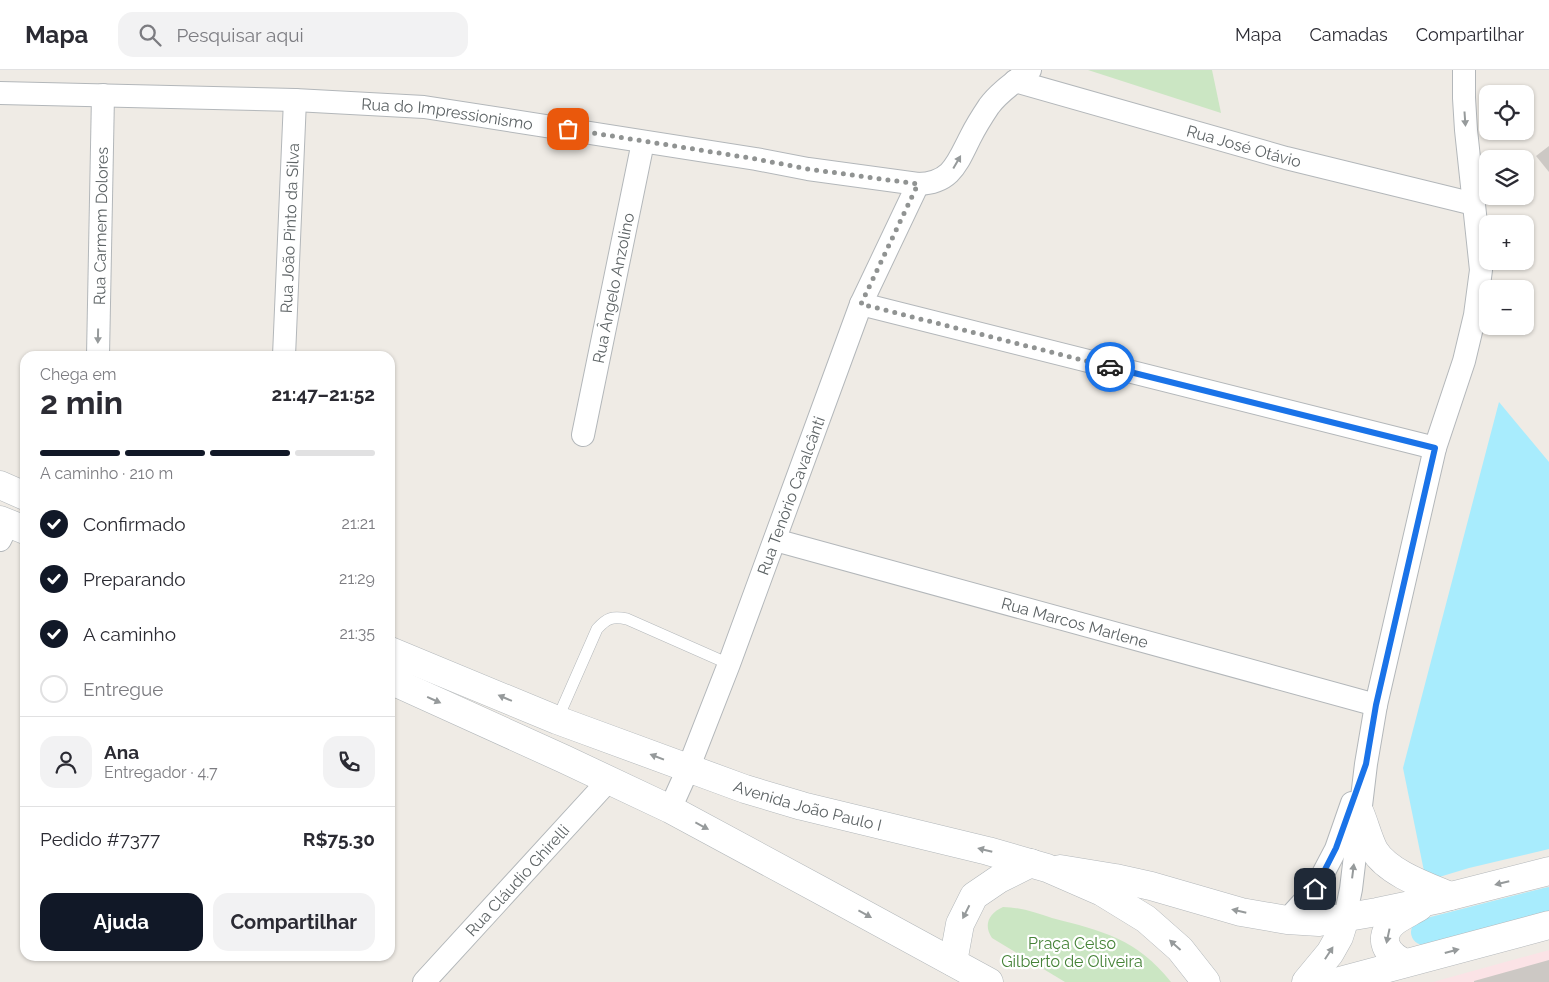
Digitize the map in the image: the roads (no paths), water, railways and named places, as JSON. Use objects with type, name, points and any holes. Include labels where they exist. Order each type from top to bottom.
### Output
[{"type":"main road","points":[[0,486],[20,494]]},
{"type":"main road","name":"Avenida João Paulo I","points":[[395,653],[557,720],[744,789],[802,806],[988,851],[1039,866],[1102,892],[1146,920],[1180,949],[1206,982]]},
{"type":"main road","points":[[395,682],[670,809],[989,982]]},
{"type":"main road","points":[[1360,813],[1376,852],[1388,865],[1444,897]]},
{"type":"main road","points":[[953,962],[960,924],[974,896],[999,879],[1039,866],[1115,878],[1151,886],[1241,912],[1287,920],[1320,922],[1444,897],[1549,871]]},
{"type":"main road","points":[[1405,964],[1391,955],[1386,948],[1388,930],[1405,914],[1444,897]]},
{"type":"main road","points":[[1306,982],[1330,953],[1339,937],[1344,918]]},
{"type":"main road","points":[[1336,982],[1549,924]]},
{"type":"street","points":[[1344,918],[1351,889],[1366,764],[1376,705],[1435,448],[1464,361],[1475,316],[1480,270],[1466,130],[1464,70]]},
{"type":"street","name":"Rua José Otávio","points":[[1023,76],[1286,158],[1474,204]]},
{"type":"street","name":"Rua do Impressionismo","points":[[0,93],[295,100],[424,107],[756,159],[808,169],[918,184],[936,182],[952,171],[990,104],[1023,76]]},
{"type":"street","name":"Rua Carmem Dolores","points":[[98,351],[103,95]]},
{"type":"street","name":"Rua João Pinto da Silva","points":[[284,351],[295,100]]},
{"type":"street","name":"Rua Ângelo Anzolino","points":[[583,435],[643,142]]},
{"type":"street","name":"Rua Tenório Cavalcânti","points":[[670,809],[688,769],[775,540],[861,304],[918,184]]},
{"type":"street","points":[[861,304],[1435,448]]},
{"type":"street","name":"Rua Marcos Marlene","points":[[775,540],[1376,705]]},
{"type":"street","points":[[1287,920],[1315,889],[1336,848],[1366,764]]},
{"type":"street","name":"Rua Cláudio Ghirelli","points":[[424,982],[609,780]]},
{"type":"lane","points":[[557,720],[597,629],[605,620],[616,617],[627,619],[728,664]]},
{"type":"water","points":[[1499,402],[1549,462],[1549,849],[1469,868],[1426,881],[1403,768]]},
{"type":"waterway","points":[[1424,932],[1549,900]]},
{"type":"park label","name":"Praça Celso Gilberto de Oliveira","points":[[1072,952]]}]
